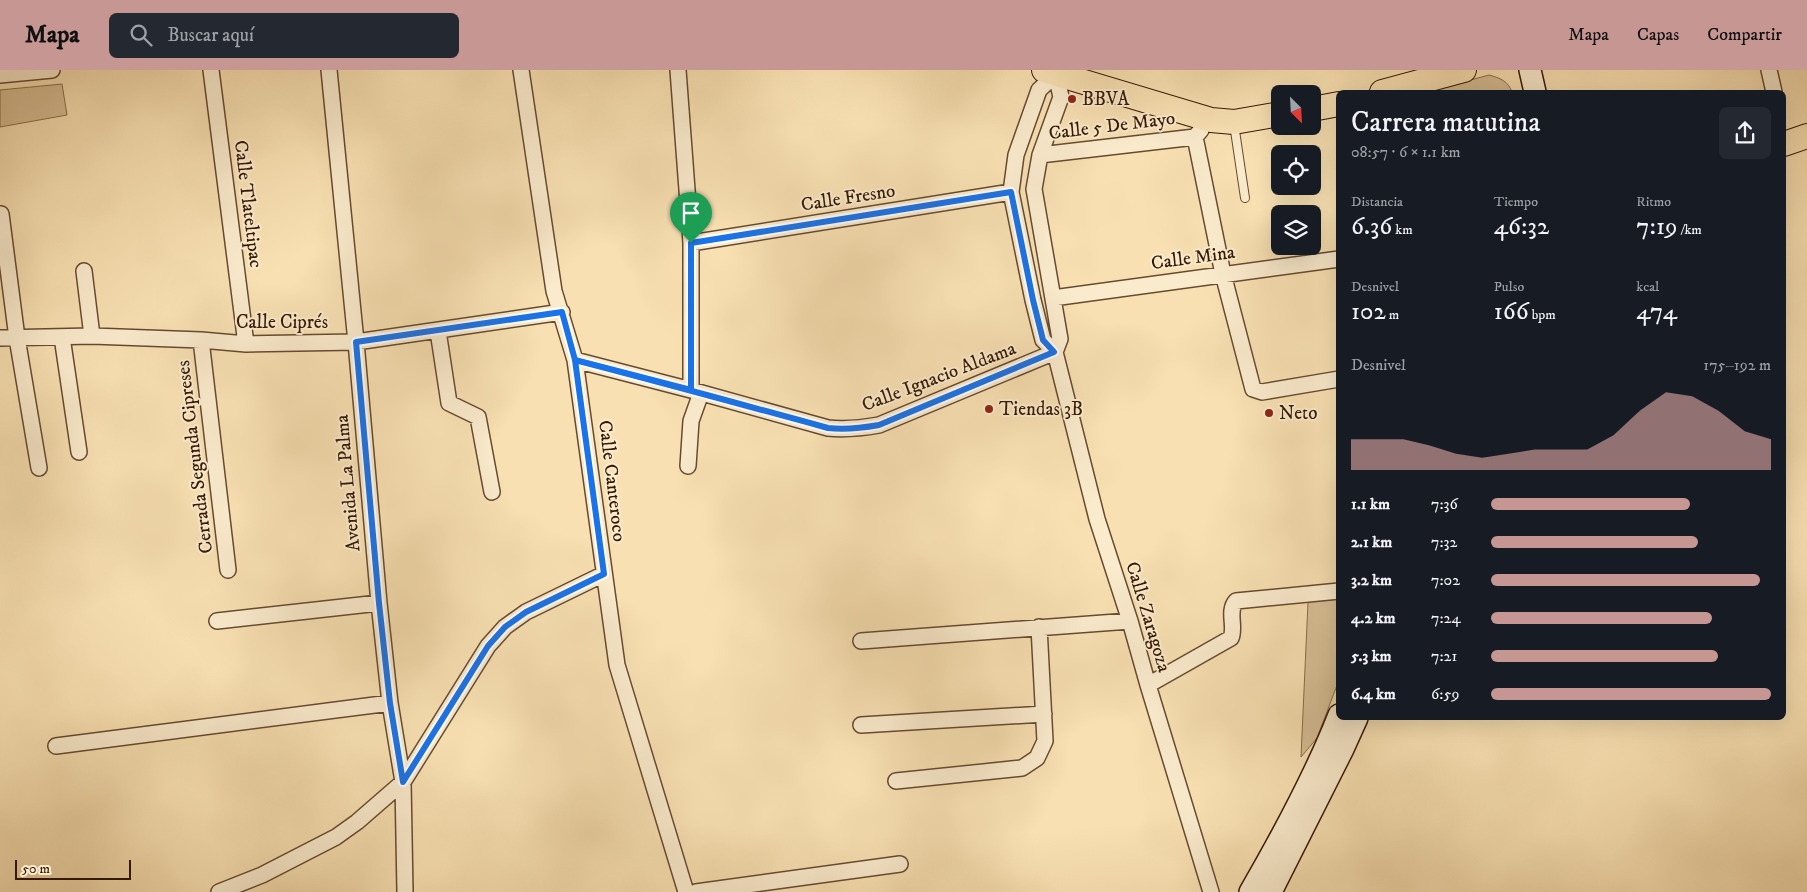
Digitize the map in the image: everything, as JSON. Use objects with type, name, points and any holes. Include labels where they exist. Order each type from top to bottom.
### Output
[{"type":"main road","points":[[1389,90],[1464,70]]},
{"type":"main road","points":[[1530,70],[1535,90]]},
{"type":"main road","points":[[1052,71],[1089,76],[1213,126],[1271,116]]},
{"type":"main road","points":[[1321,107],[1336,105]]},
{"type":"main road","points":[[1250,892],[1278,842],[1337,720]]},
{"type":"main road","points":[[1271,892],[1356,720]]},
{"type":"street","points":[[0,75],[52,70]]},
{"type":"street","name":"Calle Tlateltipac","points":[[211,70],[246,344]]},
{"type":"street","name":"Avenida La Palma","points":[[329,70],[379,603],[390,703],[403,782],[405,892]]},
{"type":"street","name":"Calle Canteroco","points":[[521,70],[554,291],[562,312],[575,360],[617,665],[686,892]]},
{"type":"street","points":[[678,70],[691,243],[696,391],[691,421],[688,466]]},
{"type":"street","points":[[1769,70],[1774,90]]},
{"type":"street","name":"Calle Zaragoza","points":[[1052,71],[1061,97],[1040,155],[1034,189],[1060,339],[1054,352]]},
{"type":"street","name":"Calle Zaragoza","points":[[1052,71],[1039,90],[1016,155],[1011,192],[1043,340],[1054,352],[1097,519],[1130,621],[1211,892]]},
{"type":"street","points":[[1213,126],[1223,274],[1251,385],[1257,392],[1262,392],[1336,379]]},
{"type":"street","name":"Calle 5 De Mayo","points":[[1040,155],[1213,126]]},
{"type":"street","name":"Calle Fresno","points":[[691,243],[1011,192]]},
{"type":"street","points":[[1,214],[17,338],[39,468]]},
{"type":"street","name":"Calle Mina","points":[[1053,298],[1336,259]]},
{"type":"street","points":[[84,271],[92,336]]},
{"type":"street","name":"Calle Ciprés","points":[[0,338],[92,336],[201,340],[246,344],[356,342],[562,312]]},
{"type":"street","points":[[438,331],[449,403],[478,417],[492,492]]},
{"type":"street","points":[[62,337],[79,452]]},
{"type":"street","name":"Cerrada Segunda Cipreses","points":[[201,340],[228,570]]},
{"type":"street","name":"Calle Ignacio Aldama","points":[[575,360],[828,428],[842,430],[879,425],[1054,352]]},
{"type":"street","points":[[219,892],[262,875],[336,838],[358,822],[403,782],[488,646],[505,627],[526,612],[604,574]]},
{"type":"street","points":[[1148,685],[1231,638],[1233,632],[1232,609],[1236,601],[1336,591]]},
{"type":"street","points":[[217,621],[379,603]]},
{"type":"street","points":[[861,641],[1130,621]]},
{"type":"street","points":[[896,781],[1022,768],[1037,758],[1045,741],[1039,627]]},
{"type":"street","points":[[56,746],[390,703]]},
{"type":"street","points":[[861,725],[1044,714]]},
{"type":"street","points":[[696,892],[900,864]]},
{"type":"lane","points":[[1213,126],[1245,198]]},
{"type":"shaded area","points":[[1489,75],[1503,81],[1511,90],[1433,90]]},
{"type":"shaded area","points":[[62,84],[67,115],[0,127],[0,90]]},
{"type":"shaded area","points":[[1336,599],[1336,688],[1317,738],[1301,757],[1308,602]]},
{"type":"place","name":"BBVA","points":[[1072,99]]},
{"type":"place","name":"Tiendas 3B","points":[[989,409]]},
{"type":"place","name":"Neto","points":[[1269,413]]},
{"type":"route","points":[[691,243],[691,390],[575,360],[562,312],[356,342],[379,603],[390,703],[403,782],[488,646],[505,627],[526,612],[604,574],[575,360],[828,428],[842,430],[879,425],[1054,352],[1043,340],[1011,192],[691,243]]}]
